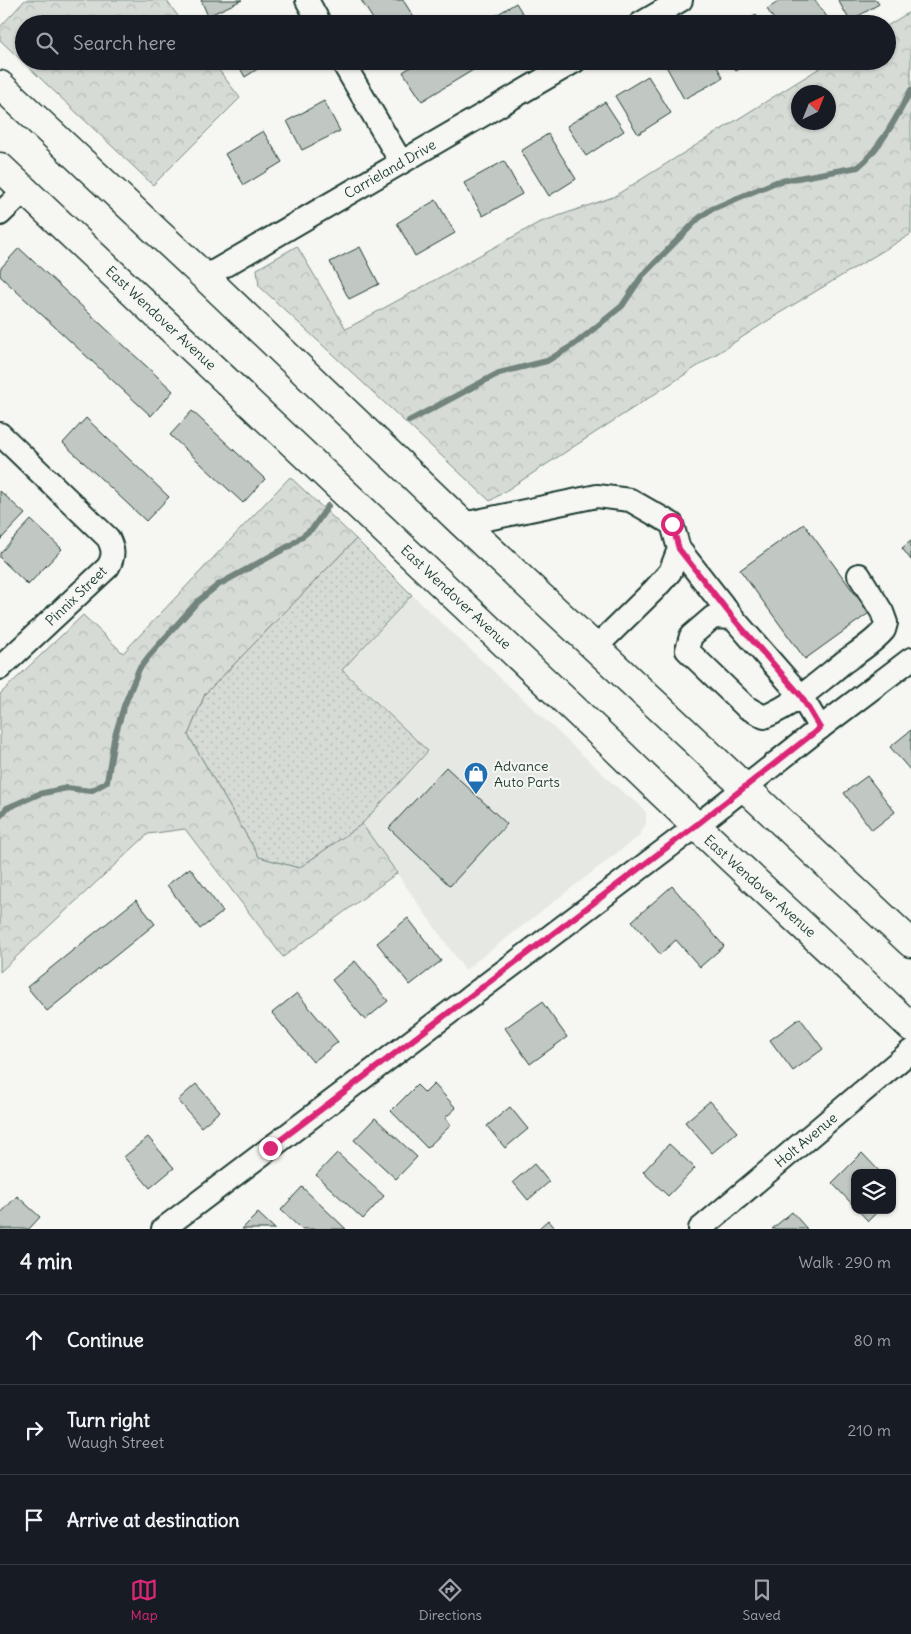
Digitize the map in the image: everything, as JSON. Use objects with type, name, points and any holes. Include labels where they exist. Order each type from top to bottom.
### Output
[{"type":"highway","points":[[0,85],[205,277],[463,524],[911,943]]},
{"type":"highway","name":"East Wendover Avenue","points":[[0,167],[611,744],[695,826],[911,1027]]},
{"type":"street","points":[[307,0],[315,15]]},
{"type":"street","points":[[655,15],[681,0]]},
{"type":"street","points":[[347,70],[401,162]]},
{"type":"street","name":"Carrieland Drive","points":[[205,277],[559,70]]},
{"type":"street","points":[[0,214],[25,190]]},
{"type":"street","name":"Pinnix Street","points":[[0,434],[108,538],[113,548],[113,558],[108,567],[0,668]]},
{"type":"street","points":[[463,524],[597,496],[630,500],[672,524],[679,549],[733,618],[801,696],[820,728]]},
{"type":"street","points":[[595,648],[670,572],[679,549]]},
{"type":"street","points":[[733,618],[713,618],[691,636],[687,650],[746,707],[764,718],[801,696],[884,630],[886,623],[882,612],[859,575]]},
{"type":"street","points":[[163,1229],[695,826],[911,659]]},
{"type":"street","name":"Holt Avenue","points":[[714,1225],[911,1051]]},
{"type":"shaded area","points":[[412,595],[621,791],[639,804],[646,813],[646,824],[639,836],[465,970],[362,824],[428,751],[341,670]]},
{"type":"green space","points":[[25,0],[166,0],[177,15],[15,15],[15,54],[0,40],[0,27]]},
{"type":"green space","points":[[911,11],[911,234],[778,314],[490,501],[259,286],[257,269],[297,246],[346,329],[538,223],[613,197],[791,86],[791,130],[836,130],[836,85],[793,85],[817,70],[896,70],[896,20]]},
{"type":"green space","points":[[32,70],[219,70],[240,98],[153,185]]},
{"type":"green space","points":[[290,477],[356,539],[205,694],[188,735],[259,857],[299,868],[362,824],[397,873],[283,957],[185,829],[148,834],[0,972],[0,694],[83,615],[123,653]]},
{"type":"green space","points":[[356,539],[412,595],[342,670],[428,751],[362,824],[299,868],[259,857],[188,735],[205,694]]},
{"type":"building","points":[[201,0],[242,0],[210,15],[208,15]]},
{"type":"building","points":[[361,0],[403,0],[412,15],[370,15]]},
{"type":"building","points":[[781,0],[815,0],[826,15],[771,15],[767,9]]},
{"type":"building","points":[[838,0],[877,0],[879,4],[860,15],[847,15]]},
{"type":"building","points":[[516,3],[523,15],[497,15]]},
{"type":"building","points":[[241,70],[256,70],[245,77]]},
{"type":"building","points":[[406,70],[473,70],[422,101],[403,72]]},
{"type":"building","points":[[668,70],[719,70],[723,78],[684,99]]},
{"type":"building","points":[[648,76],[671,113],[638,134],[615,96]]},
{"type":"building","points":[[324,101],[340,131],[302,150],[287,121]]},
{"type":"building","points":[[605,102],[624,131],[586,156],[567,126]]},
{"type":"building","points":[[263,131],[282,162],[244,185],[225,154]]},
{"type":"building","points":[[548,134],[576,179],[549,196],[521,151]]},
{"type":"building","points":[[504,161],[522,194],[483,216],[464,183]]},
{"type":"building","points":[[436,200],[455,233],[415,256],[397,223]]},
{"type":"building","points":[[360,247],[379,284],[349,299],[330,262]]},
{"type":"building","points":[[19,248],[173,391],[151,416],[0,276],[0,269]]},
{"type":"building","points":[[192,411],[265,479],[243,503],[170,435]]},
{"type":"building","points":[[86,418],[169,497],[146,521],[63,443]]},
{"type":"building","points":[[0,491],[25,514],[0,540]]},
{"type":"building","points":[[31,520],[62,549],[28,585],[0,558],[0,553]]},
{"type":"building","points":[[804,524],[869,613],[805,659],[740,570]]},
{"type":"building","points":[[911,541],[911,560],[902,548]]},
{"type":"building","points":[[911,730],[911,771],[890,747]]},
{"type":"building","points":[[446,767],[507,824],[450,886],[389,828]]},
{"type":"building","points":[[867,776],[895,812],[872,830],[844,793]]},
{"type":"building","points":[[190,868],[223,912],[200,929],[167,885]]},
{"type":"building","points":[[672,886],[724,946],[700,967],[676,940],[660,954],[632,921]]},
{"type":"building","points":[[136,900],[155,924],[47,1011],[27,987]]},
{"type":"building","points":[[408,918],[441,961],[410,985],[377,943]]},
{"type":"building","points":[[355,961],[388,1001],[365,1020],[332,980]]},
{"type":"building","points":[[297,993],[338,1042],[313,1062],[272,1013]]},
{"type":"building","points":[[542,1002],[567,1037],[530,1064],[505,1028]]},
{"type":"building","points":[[800,1018],[823,1049],[793,1071],[770,1040]]},
{"type":"building","points":[[196,1084],[220,1111],[201,1127],[178,1100]]},
{"type":"building","points":[[434,1084],[456,1108],[445,1118],[451,1125],[427,1148],[391,1111],[417,1085],[425,1093]]},
{"type":"building","points":[[710,1101],[737,1132],[712,1153],[685,1122]]},
{"type":"building","points":[[510,1107],[528,1129],[505,1148],[487,1126]]},
{"type":"building","points":[[375,1118],[417,1157],[396,1179],[354,1140]]},
{"type":"building","points":[[148,1137],[174,1168],[150,1188],[124,1157]]},
{"type":"building","points":[[669,1144],[695,1168],[668,1196],[643,1172]]},
{"type":"building","points":[[337,1153],[384,1196],[363,1219],[316,1175]]},
{"type":"building","points":[[862,1153],[877,1169],[851,1169],[851,1203],[832,1183]]},
{"type":"building","points":[[534,1164],[549,1182],[528,1200],[513,1182]]},
{"type":"building","points":[[302,1187],[346,1229],[301,1229],[281,1210]]},
{"type":"building","points":[[17,1196],[40,1217],[29,1229],[0,1229],[0,1214]]},
{"type":"building","points":[[792,1212],[807,1229],[772,1229]]},
{"type":"building","points":[[258,1213],[275,1229],[242,1229]]},
{"type":"building","points":[[862,1214],[875,1214],[868,1221]]},
{"type":"building","points":[[548,1220],[556,1229],[538,1229]]},
{"type":"waterway","points":[[409,421],[499,373],[547,361],[575,344],[622,306],[642,276],[699,218],[712,209],[776,182],[858,167],[881,141],[911,90]]},
{"type":"waterway","points":[[0,816],[7,808],[39,794],[67,788],[91,791],[107,782],[114,739],[124,706],[139,669],[149,656],[198,601],[218,585],[291,545],[313,528],[328,506]]},
{"type":"place","name":"Advance Auto Parts","points":[[476,795]]},
{"type":"route","points":[[270,1148],[695,826],[820,728],[801,696],[733,618],[710,586],[679,549],[672,524]]}]
